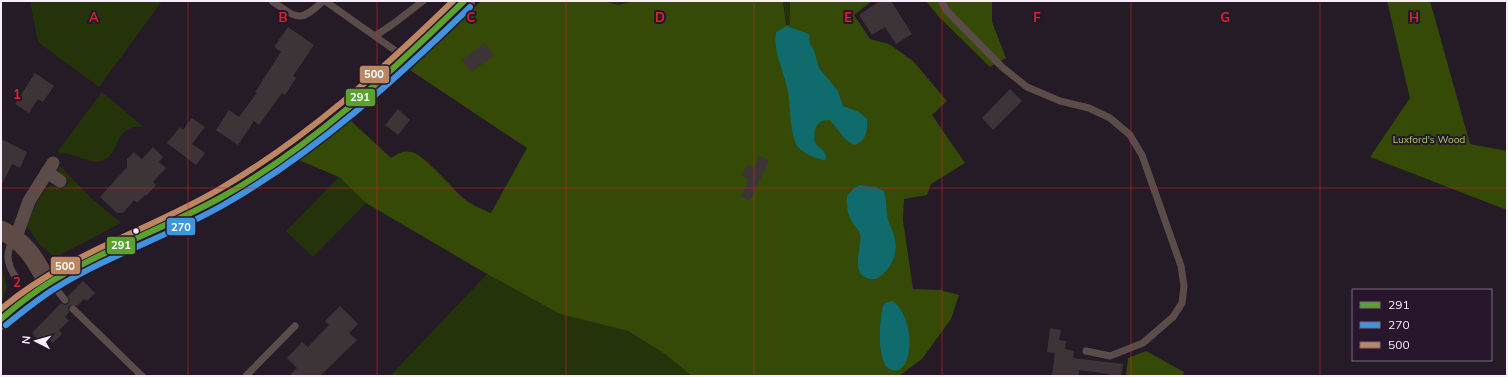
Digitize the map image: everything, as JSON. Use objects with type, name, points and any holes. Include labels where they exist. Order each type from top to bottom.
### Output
[{"type":"highway","points":[[1,319],[48,282],[106,252],[189,215],[221,198],[279,162],[342,115],[406,58],[464,1]]},
{"type":"street","points":[[48,282],[36,259],[8,233],[50,168],[60,180]]},
{"type":"lane","points":[[272,1],[293,15],[301,17],[308,14],[324,1],[406,58]]},
{"type":"lane","points":[[376,36],[423,1]]},
{"type":"lane","points":[[941,1],[947,11],[1002,67],[1028,87],[1060,101],[1089,108],[1110,118],[1130,135],[1142,155],[1181,266],[1184,286],[1182,303],[1173,317],[1143,343],[1110,356],[1086,351]]},
{"type":"lane","points":[[8,233],[10,245],[8,262],[10,270],[17,279]]},
{"type":"lane","points":[[48,282],[65,300]]},
{"type":"lane","points":[[73,309],[142,376]]},
{"type":"lane","points":[[246,376],[295,326]]},
{"type":"shaded area","points":[[30,1],[162,1],[99,87],[38,42]]},
{"type":"shaded area","points":[[604,1],[635,1],[617,5]]},
{"type":"shaded area","points":[[783,1],[790,1],[790,25],[787,25]]},
{"type":"shaded area","points":[[787,26],[809,34],[810,44],[814,50],[819,68],[838,91],[843,106],[859,112],[867,119],[867,127],[864,138],[854,145],[845,139],[830,120],[825,120],[818,124],[814,135],[815,143],[825,153],[825,160],[813,157],[801,150],[796,144],[794,138],[791,125],[788,92],[777,55],[775,40],[776,32]]},
{"type":"shaded area","points":[[102,92],[144,127],[134,127],[127,130],[122,134],[109,156],[99,162],[94,162],[71,155],[59,154],[58,151]]},
{"type":"shaded area","points":[[60,166],[92,199],[121,223],[60,255],[52,255],[39,244],[27,226],[36,203],[47,188],[52,185],[62,190],[69,182],[57,170]]},
{"type":"shaded area","points":[[339,177],[366,203],[313,257],[286,231]]},
{"type":"shaded area","points":[[859,185],[875,187],[884,191],[888,219],[895,240],[896,246],[892,262],[885,272],[876,279],[867,278],[861,274],[858,262],[860,234],[849,215],[847,208],[847,196]]},
{"type":"shaded area","points":[[1,263],[6,282],[6,291],[1,301]]},
{"type":"shaded area","points":[[487,274],[560,314],[628,331],[665,354],[692,376],[390,376]]},
{"type":"shaded area","points":[[892,301],[898,306],[903,314],[909,335],[908,356],[905,364],[899,370],[891,370],[885,364],[880,344],[883,306],[885,303]]},
{"type":"green space","points":[[481,1],[604,1],[618,5],[635,1],[783,1],[786,25],[790,25],[790,1],[872,1],[854,15],[870,39],[889,44],[913,61],[947,101],[932,115],[965,163],[931,184],[927,195],[904,199],[903,220],[913,289],[940,290],[959,295],[951,319],[922,359],[899,376],[692,376],[665,354],[628,331],[560,314],[487,274],[366,203],[339,177],[294,158],[349,119],[391,158],[403,152],[411,152],[416,154],[430,164],[465,200],[491,213],[527,148],[410,70]]},
{"type":"green space","points":[[926,1],[992,1],[992,22],[1006,58],[990,67],[939,17]]},
{"type":"green space","name":"Luxford's Wood","points":[[1387,1],[1430,1],[1470,144],[1507,151],[1507,210],[1370,157],[1410,98]]},
{"type":"green space","points":[[1146,351],[1184,372],[1183,376],[1126,376],[1128,358]]},
{"type":"building","points":[[880,1],[891,1],[912,34],[896,44],[885,27],[872,35],[859,15]]},
{"type":"building","points":[[288,27],[314,45],[293,76],[296,78],[285,95],[282,93],[259,125],[254,121],[238,145],[216,130],[229,110],[239,117],[257,93],[255,92],[281,52],[274,47]]},
{"type":"building","points":[[485,43],[494,56],[471,72],[462,60]]},
{"type":"building","points":[[35,73],[54,86],[43,102],[38,99],[29,113],[15,104]]},
{"type":"building","points":[[1010,89],[1022,101],[993,130],[982,118]]},
{"type":"building","points":[[398,109],[410,120],[398,135],[385,125]]},
{"type":"building","points":[[192,118],[205,127],[192,144],[205,153],[196,165],[167,143],[180,127],[183,130]]},
{"type":"building","points":[[1,139],[27,152],[20,168],[12,164],[1,186]]},
{"type":"building","points":[[153,147],[163,157],[159,162],[166,168],[153,182],[156,185],[146,196],[145,195],[137,203],[134,200],[123,213],[117,213],[100,197],[127,167],[127,159],[134,152],[142,159]]},
{"type":"building","points":[[760,156],[769,161],[750,201],[741,196],[749,179],[742,176],[747,165],[754,168]]},
{"type":"building","points":[[83,281],[95,293],[87,301],[84,299],[77,306],[70,305],[68,308],[69,312],[65,317],[69,321],[59,330],[62,334],[53,343],[49,339],[43,345],[32,333],[61,303],[65,305],[68,304],[70,300],[68,296]]},
{"type":"building","points":[[340,306],[358,324],[349,333],[357,340],[320,376],[289,376],[297,368],[287,358],[302,342],[308,347],[329,325],[325,321]]},
{"type":"building","points":[[1050,328],[1061,330],[1059,340],[1066,341],[1065,349],[1074,351],[1073,358],[1123,364],[1121,376],[1108,376],[1109,374],[1079,370],[1079,376],[1052,376],[1055,353],[1047,352]]},
{"type":"transit line","name":"500","points":[[1,309],[53,273],[107,244],[190,205],[218,190],[282,149],[312,127],[370,79],[453,1]]},
{"type":"transit line","name":"291","points":[[1,319],[26,299],[72,269],[199,209],[254,178],[318,133],[348,108],[378,82],[464,1]]},
{"type":"transit line","name":"270","points":[[6,325],[42,297],[75,277],[183,226],[225,204],[259,183],[323,138],[354,113],[413,62],[470,7]]}]
